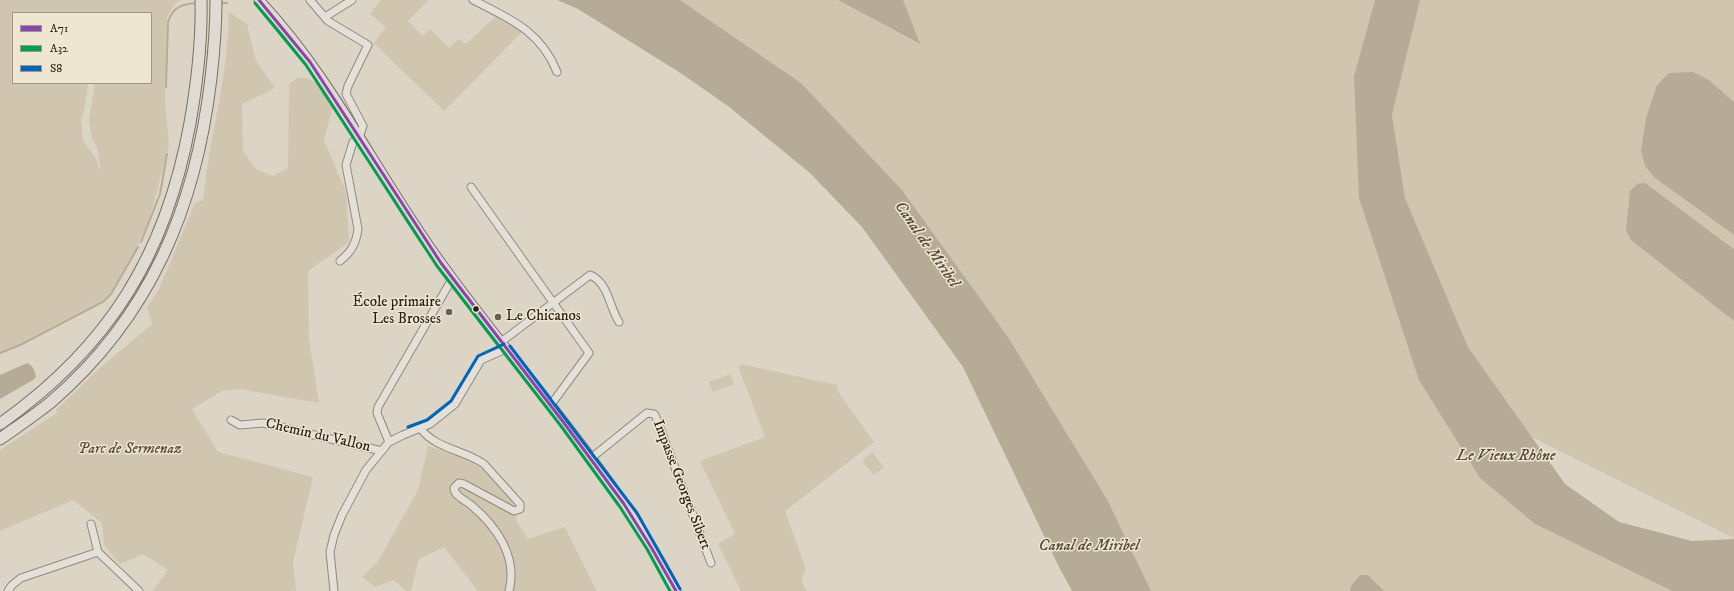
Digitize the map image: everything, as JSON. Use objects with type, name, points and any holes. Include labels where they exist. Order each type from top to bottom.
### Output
[{"type":"highway","points":[[0,424],[51,384],[92,342],[129,292],[151,252],[166,217],[186,147],[194,104],[201,23],[201,0]]},
{"type":"highway","points":[[0,439],[51,402],[81,373],[115,334],[149,284],[180,219],[192,179],[208,98],[216,23],[216,0]]},
{"type":"main road","points":[[259,0],[287,30],[320,74],[406,212],[452,278],[590,459],[646,536],[676,591]]},
{"type":"street","points":[[310,0],[325,17],[368,45],[348,86],[346,94],[362,126],[360,138],[353,142],[346,165],[358,229],[357,238],[351,251],[340,261]]},
{"type":"street","points":[[325,17],[352,0]]},
{"type":"street","points":[[473,0],[533,35],[545,49],[557,72]]},
{"type":"street","points":[[471,187],[589,353],[550,406]]},
{"type":"street","points":[[334,591],[330,552],[334,535],[342,515],[366,470],[389,442],[430,424],[455,404],[481,360],[504,346],[553,302],[587,276],[594,277],[601,284],[620,322]]},
{"type":"street","points":[[389,442],[377,413],[378,407],[452,278]]},
{"type":"street","name":"Impasse Georges Sibert","points":[[590,459],[647,413],[654,414],[711,563]]},
{"type":"street","name":"Chemin du Vallon","points":[[231,420],[240,425],[263,423],[382,451]]},
{"type":"street","points":[[421,429],[434,442],[477,459],[484,464],[520,504],[520,509],[514,511],[484,493],[464,484],[459,483],[454,488],[454,492],[477,511],[501,538],[510,564],[509,591]]},
{"type":"street","points":[[91,524],[98,552],[139,591]]},
{"type":"street","points":[[8,591],[22,578],[98,552]]},
{"type":"green space","points":[[0,0],[182,0],[176,2],[167,17],[165,101],[169,145],[150,217],[134,254],[108,297],[13,347],[0,352]],"holes":[[[12,12],[152,12],[152,84],[95,84],[89,120],[92,138],[98,149],[101,173],[96,158],[83,141],[81,121],[84,112],[88,84],[12,84]]]},
{"type":"green space","points":[[381,0],[428,0],[408,21],[423,36],[430,29],[449,48],[459,39],[466,44],[495,17],[522,32],[444,111],[374,43],[386,27],[370,14]]},
{"type":"green space","points":[[680,0],[838,0],[919,44],[903,0],[1375,0],[1354,76],[1480,478],[1535,524],[1672,591],[1151,591],[1108,501],[1008,337],[902,190],[801,83]]},
{"type":"green space","points":[[1420,0],[1734,0],[1734,102],[1709,80],[1655,178],[1734,235],[1734,249],[1645,183],[1632,240],[1734,321],[1734,538],[1530,436],[1468,347],[1405,198],[1392,115]]},
{"type":"green space","name":"Parc de Sermenaz","points":[[229,12],[247,24],[256,61],[275,88],[242,104],[243,151],[257,170],[273,176],[288,168],[289,84],[296,79],[303,77],[315,83],[333,106],[324,140],[346,192],[349,242],[308,271],[309,339],[319,403],[240,389],[222,391],[192,409],[218,452],[313,477],[293,562],[296,591],[153,591],[168,570],[143,554],[120,564],[104,545],[102,523],[73,500],[0,531],[0,450],[57,413],[56,410],[101,367],[152,324],[147,308],[159,289],[195,203],[203,200],[226,60]]},
{"type":"green space","points":[[740,364],[837,385],[839,393],[874,442],[785,511],[806,569],[801,581],[807,591],[741,591],[718,544],[735,534],[700,461],[765,437],[739,369]]},
{"type":"green space","points":[[730,374],[734,384],[713,392],[709,382]]},
{"type":"green space","points":[[428,446],[463,457],[484,471],[512,501],[517,522],[528,539],[565,527],[597,591],[478,591],[444,547],[419,559],[411,591],[406,591],[394,580],[375,587],[362,577],[377,563],[418,490]]},
{"type":"green space","points":[[872,452],[884,467],[874,475],[862,461]]},
{"type":"water","name":"Canal de Miribel","points":[[557,0],[680,0],[801,83],[902,190],[1008,337],[1108,501],[1151,591],[1072,591],[1058,565],[963,367],[862,227],[810,173],[728,106],[679,72],[578,9]]},
{"type":"water","points":[[838,0],[903,0],[920,44]]},
{"type":"water","name":"Le Vieux Rhône","points":[[1375,0],[1420,0],[1392,115],[1405,198],[1468,347],[1565,484],[1619,522],[1692,541],[1734,539],[1734,591],[1672,591],[1535,524],[1480,478],[1419,380],[1359,198],[1354,76]]},
{"type":"water","points":[[1693,72],[1709,80],[1734,102],[1734,235],[1655,178],[1645,166],[1641,151],[1646,118],[1657,85],[1669,73]]},
{"type":"water","points":[[1645,183],[1734,249],[1734,321],[1631,240],[1626,230],[1630,191],[1637,184]]},
{"type":"water","points":[[27,363],[33,368],[36,377],[0,399],[0,375]]},
{"type":"water","points":[[1360,575],[1368,575],[1384,591],[1350,591],[1351,586]]},
{"type":"waterway","points":[[166,87],[168,22],[173,12],[179,7],[198,3]]},
{"type":"waterway","points":[[219,3],[227,3]]},
{"type":"waterway","points":[[141,242],[160,194],[167,154]]},
{"type":"waterway","points":[[0,353],[22,344],[104,301],[111,294],[138,247]]},
{"type":"transit line","name":"A71","points":[[259,0],[310,62],[441,263],[624,504],[676,591]]},
{"type":"transit line","name":"A32","points":[[255,3],[306,65],[437,266],[561,426],[620,507],[647,549],[670,591]]},
{"type":"transit line","name":"S8","points":[[408,427],[427,420],[451,401],[478,356],[504,344]]},
{"type":"transit line","name":"S8","points":[[510,346],[637,513],[680,589]]},
{"type":"place","name":"École primaire Les Brosses","points":[[449,312]]},
{"type":"place","name":"Le Chicanos","points":[[498,317]]}]
